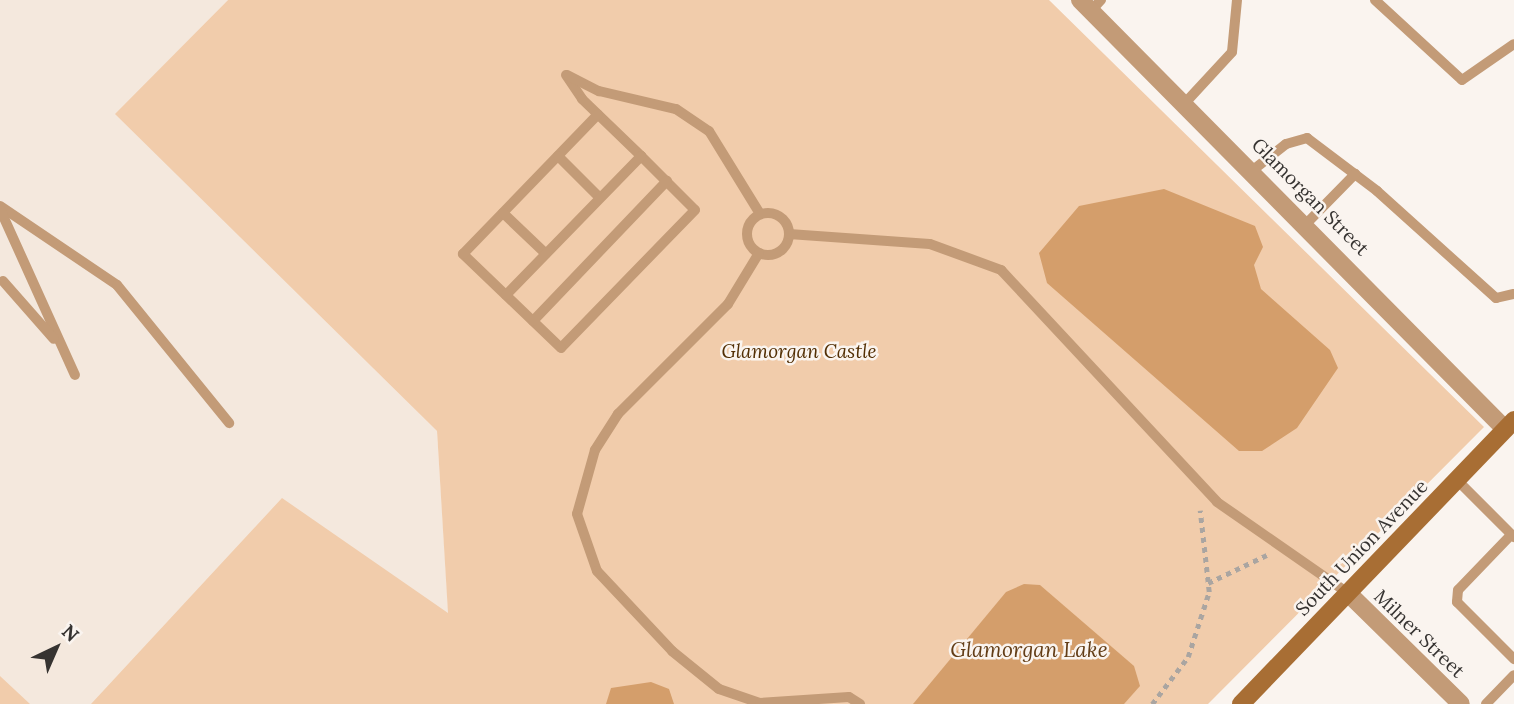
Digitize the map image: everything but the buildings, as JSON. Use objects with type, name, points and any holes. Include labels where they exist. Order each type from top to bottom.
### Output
[{"type":"main road","name":"South Union Avenue","points":[[1241,704],[1510,425]]},
{"type":"street","name":"Glamorgan Street","points":[[1090,4],[1185,103],[1510,425]]},
{"type":"street","name":"Milner Street","points":[[1348,593],[1461,704]]},
{"type":"lane","points":[[1185,103],[1232,52],[1237,0]]},
{"type":"lane","points":[[1375,0],[1462,80],[1514,44]]},
{"type":"lane","points":[[598,114],[463,254],[561,348],[695,209],[598,114],[566,75],[600,91],[676,109],[709,131],[760,214]]},
{"type":"lane","points":[[1253,170],[1286,144],[1307,138],[1355,174],[1496,298],[1514,294]]},
{"type":"lane","points":[[558,156],[600,198]]},
{"type":"lane","points":[[506,295],[641,156]]},
{"type":"lane","points":[[1307,223],[1355,174]]},
{"type":"lane","points":[[533,321],[667,181]]},
{"type":"lane","points":[[0,208],[75,375]]},
{"type":"lane","points":[[0,208],[117,285],[229,423]]},
{"type":"lane","points":[[503,213],[546,254]]},
{"type":"lane","points":[[760,214],[780,216],[789,234]]},
{"type":"lane","points":[[759,253],[747,237],[760,214]]},
{"type":"lane","points":[[759,253],[780,252],[789,234]]},
{"type":"lane","points":[[789,234],[930,244],[1002,270],[1198,481],[1283,548],[1348,593]]},
{"type":"lane","points":[[759,253],[728,304],[618,414],[595,450],[577,514],[597,571],[672,651],[719,689],[760,702],[849,697],[860,704]]},
{"type":"lane","points":[[3,281],[62,348]]},
{"type":"lane","points":[[1457,480],[1513,536],[1458,590],[1457,602],[1514,659]]},
{"type":"lane","points":[[1486,704],[1514,675]]},
{"type":"path","points":[[1152,704],[1188,657],[1208,583],[1198,481]]},
{"type":"path","points":[[1208,583],[1283,548]]},
{"type":"shaded area","points":[[0,0],[228,0],[116,114],[437,431],[454,704],[6,704],[0,698]]},
{"type":"green space","name":"Glamorgan Castle","points":[[228,0],[1049,0],[1484,427],[1208,704],[91,704],[282,498],[448,613],[437,431],[115,114]]},
{"type":"green space","points":[[0,676],[30,704],[0,704]]},
{"type":"water","points":[[1164,189],[1255,226],[1263,247],[1254,265],[1261,289],[1330,350],[1338,368],[1297,428],[1262,451],[1239,451],[1047,283],[1039,253],[1079,206]]},
{"type":"water","name":"Glamorgan Lake","points":[[1024,584],[1040,585],[1134,666],[1140,686],[1124,704],[913,704],[1006,592]]},
{"type":"water","points":[[651,682],[669,689],[674,704],[606,704],[611,688]]}]
